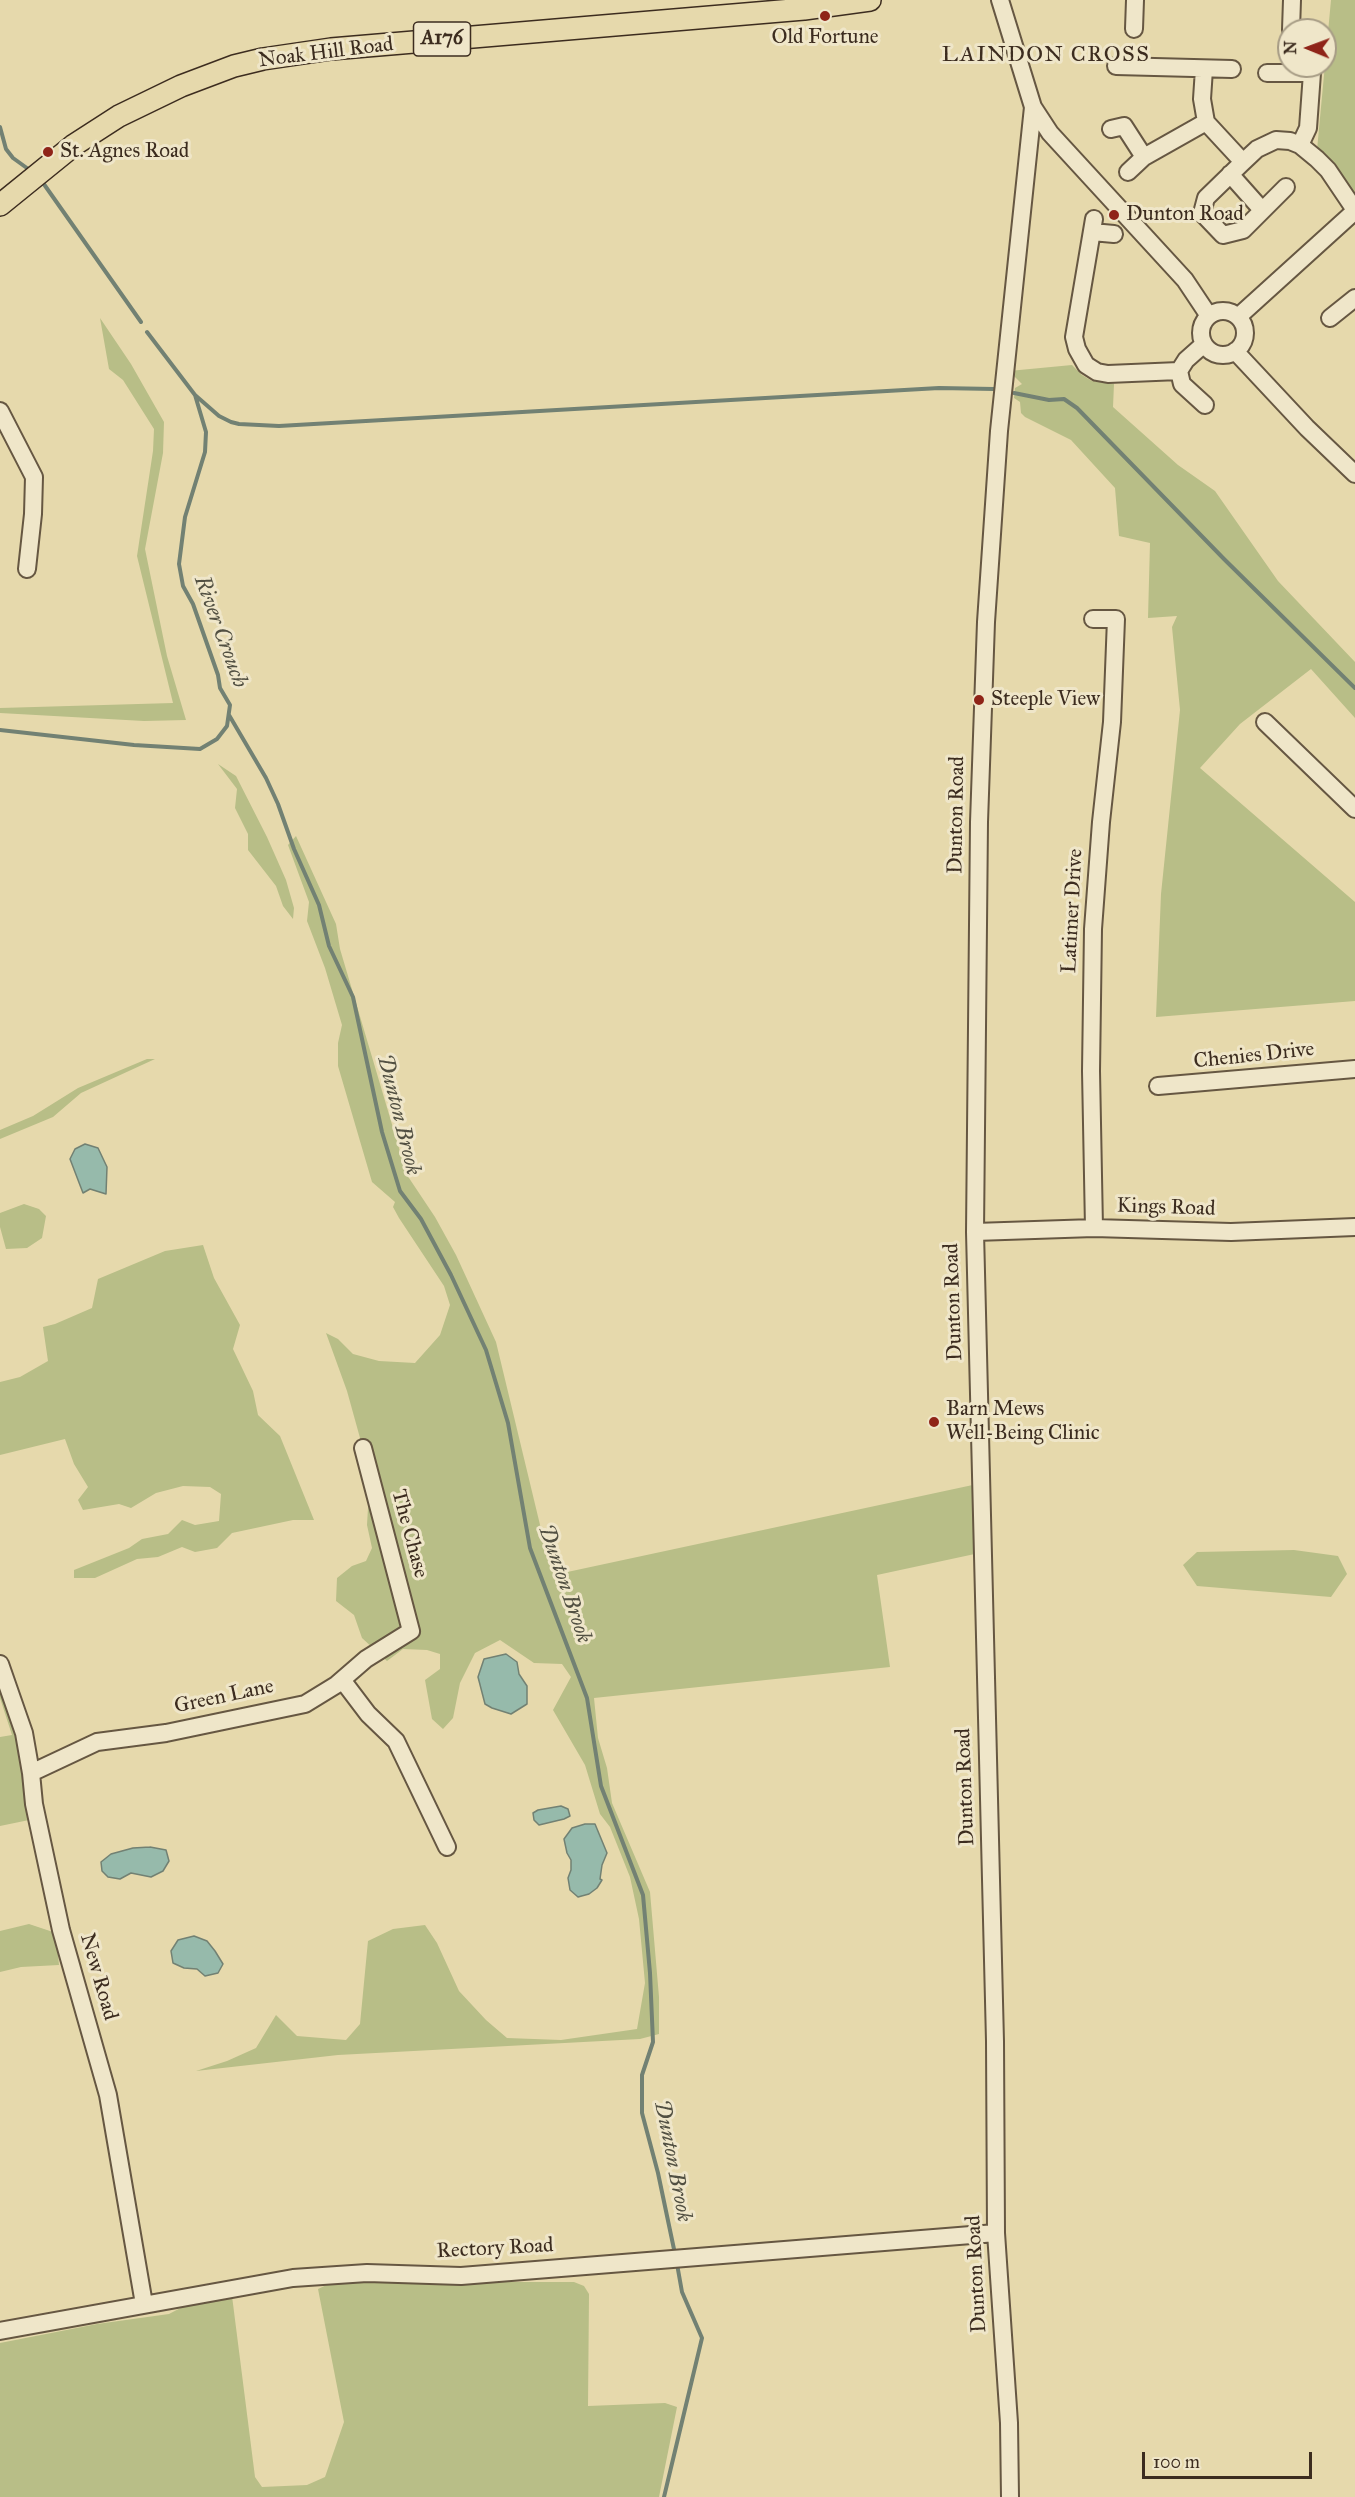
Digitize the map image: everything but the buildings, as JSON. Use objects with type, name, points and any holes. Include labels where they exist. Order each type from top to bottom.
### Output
[{"type":"main road","name":"Noak Hill Road","points":[[0,205],[74,145],[119,116],[160,95],[234,66],[288,54],[804,9],[870,0]]},
{"type":"street","points":[[1000,0],[1034,107],[1060,145],[1185,280],[1209,316]]},
{"type":"street","points":[[1134,29],[1135,0]]},
{"type":"street","points":[[1291,18],[1292,0]]},
{"type":"street","points":[[1116,66],[1232,69]]},
{"type":"street","points":[[1204,69],[1202,99],[1206,122],[1243,162]]},
{"type":"street","points":[[1267,73],[1312,73],[1308,128],[1300,145]]},
{"type":"street","name":"Dunton Road","points":[[1010,2497],[1009,2423],[996,2233],[995,2032],[975,1232],[979,822],[986,622],[999,431],[1034,107]]},
{"type":"street","points":[[1128,172],[1144,157],[1206,122]]},
{"type":"street","points":[[1111,129],[1124,126],[1144,157]]},
{"type":"street","points":[[1239,316],[1355,211],[1328,170],[1300,145],[1290,141],[1276,140],[1267,143],[1230,174],[1206,198],[1202,213],[1223,235],[1243,230],[1286,187]]},
{"type":"street","points":[[1029,158],[1060,145]]},
{"type":"street","points":[[1230,174],[1262,210]]},
{"type":"street","points":[[1114,234],[1093,225],[1074,337],[1077,349],[1086,365],[1097,372],[1108,374],[1179,370]]},
{"type":"street","points":[[1330,318],[1355,298]]},
{"type":"street","points":[[1231,311],[1239,316],[1245,331],[1244,339],[1235,351],[1221,355],[1214,353],[1204,344],[1201,330],[1209,316],[1231,311]]},
{"type":"street","points":[[1204,344],[1186,360],[1179,370],[1182,384],[1197,388],[1206,405]]},
{"type":"street","points":[[1235,351],[1306,428],[1355,474]]},
{"type":"street","points":[[0,411],[34,477],[33,514],[27,569]]},
{"type":"street","name":"Latimer Drive","points":[[1093,619],[1116,619],[1112,722],[1101,822],[1093,929],[1091,1071],[1094,1228]]},
{"type":"street","points":[[1265,722],[1355,809]]},
{"type":"street","name":"Chenies Drive","points":[[1158,1086],[1355,1069]]},
{"type":"street","name":"Kings Road","points":[[975,1232],[1094,1228],[1231,1232],[1355,1227]]},
{"type":"street","name":"The Chase","points":[[363,1448],[411,1631]]},
{"type":"street","name":"Green Lane","points":[[32,1773],[98,1742],[166,1733],[304,1704],[343,1681],[366,1659],[411,1631]]},
{"type":"street","name":"New Road","points":[[0,1664],[24,1733],[32,1773],[34,1804],[61,1930],[108,2095],[144,2304]]},
{"type":"street","points":[[343,1681],[368,1714],[396,1741],[447,1847]]},
{"type":"street","name":"Rectory Road","points":[[0,2331],[293,2277],[367,2273],[461,2276],[996,2233]]},
{"type":"green space","points":[[1331,0],[1355,0],[1355,194],[1317,150],[1324,78],[1337,78],[1337,18],[1329,18]]},
{"type":"green space","points":[[100,318],[131,364],[164,422],[163,453],[145,549],[167,656],[186,720],[144,721],[0,713],[0,708],[173,703],[137,556],[153,451],[154,429],[123,380],[109,369]]},
{"type":"green space","points":[[1072,365],[1092,381],[1114,384],[1113,407],[1178,465],[1215,491],[1278,581],[1355,662],[1355,718],[1311,669],[1240,724],[1200,768],[1355,902],[1355,1001],[1156,1017],[1161,894],[1180,710],[1172,627],[1177,616],[1148,618],[1150,543],[1119,536],[1115,488],[1071,440],[1025,417],[1021,413],[1020,402],[1014,398],[1015,388],[1022,384],[1009,371]]},
{"type":"green space","points":[[218,764],[236,776],[267,837],[286,880],[294,908],[293,919],[283,906],[276,886],[248,850],[248,834],[235,808],[237,789]]},
{"type":"green space","points":[[296,836],[336,924],[340,949],[407,1175],[435,1217],[456,1255],[496,1342],[541,1529],[558,1574],[982,1483],[984,1552],[877,1575],[890,1667],[594,1698],[598,1738],[607,1768],[612,1803],[650,1892],[659,1997],[659,2034],[640,2039],[338,2055],[196,2071],[256,2048],[276,2015],[297,2036],[346,2040],[360,2024],[368,1941],[393,1929],[425,1925],[437,1943],[459,1991],[486,2020],[507,2038],[561,2040],[637,2029],[645,1983],[639,1919],[630,1877],[610,1827],[600,1814],[585,1765],[553,1710],[571,1677],[562,1664],[534,1663],[500,1640],[475,1653],[460,1683],[453,1718],[443,1729],[432,1719],[425,1680],[440,1669],[440,1654],[427,1650],[403,1649],[387,1661],[362,1638],[354,1615],[336,1601],[337,1578],[352,1566],[366,1561],[372,1548],[367,1525],[370,1474],[347,1391],[326,1333],[338,1339],[353,1354],[379,1361],[415,1363],[440,1335],[450,1305],[444,1286],[393,1207],[395,1202],[372,1182],[338,1066],[338,1043],[342,1025],[325,968],[307,921],[309,902],[288,845]]},
{"type":"green space","points":[[147,1059],[155,1059],[81,1093],[53,1117],[0,1139],[0,1130],[33,1116],[78,1088]]},
{"type":"green space","points":[[24,1204],[39,1209],[46,1216],[42,1238],[27,1248],[6,1249],[0,1227],[0,1213]]},
{"type":"green space","points":[[203,1245],[214,1278],[240,1325],[233,1349],[253,1391],[258,1415],[280,1436],[314,1520],[293,1520],[232,1533],[217,1548],[195,1552],[182,1547],[158,1557],[137,1559],[95,1578],[74,1578],[74,1570],[129,1548],[142,1539],[168,1534],[182,1520],[195,1525],[219,1521],[221,1494],[210,1487],[183,1486],[156,1493],[131,1508],[119,1504],[83,1510],[78,1500],[88,1487],[74,1464],[65,1439],[0,1455],[0,1382],[20,1377],[48,1361],[43,1327],[92,1308],[98,1279],[165,1251]]},
{"type":"green space","points":[[1294,1550],[1338,1556],[1347,1574],[1331,1597],[1197,1586],[1183,1565],[1197,1552]]},
{"type":"green space","points":[[0,1664],[24,1733],[29,1820],[0,1826],[0,1737],[12,1735],[0,1698]]},
{"type":"green space","points":[[29,1924],[56,1933],[59,1965],[21,1967],[0,1972],[0,1931]]},
{"type":"green space","points":[[333,2282],[574,2282],[584,2286],[589,2294],[588,2406],[665,2403],[677,2407],[659,2497],[0,2497],[0,2343],[97,2324],[169,2314],[190,2303],[232,2296],[255,2477],[262,2487],[307,2485],[325,2477],[344,2422],[318,2289]]},
{"type":"shaded area","points":[[85,1144],[98,1148],[107,1167],[106,1194],[90,1189],[83,1193],[70,1159],[75,1149]]},
{"type":"shaded area","points":[[506,1654],[517,1662],[519,1674],[527,1686],[527,1704],[511,1714],[485,1704],[478,1677],[484,1659]]},
{"type":"shaded area","points":[[561,1806],[568,1809],[570,1816],[539,1825],[534,1820],[533,1813],[538,1810]]},
{"type":"shaded area","points":[[595,1824],[607,1853],[602,1865],[600,1879],[602,1880],[597,1888],[589,1894],[578,1897],[570,1890],[568,1878],[571,1860],[564,1839],[572,1828]]},
{"type":"shaded area","points":[[150,1847],[166,1850],[169,1861],[163,1871],[151,1877],[131,1873],[120,1879],[108,1877],[102,1871],[101,1862],[111,1854],[133,1848]]},
{"type":"shaded area","points":[[194,1936],[207,1941],[215,1951],[223,1964],[218,1973],[205,1976],[197,1969],[184,1968],[173,1963],[171,1951],[178,1940]]},
{"type":"waterway","name":"River Crouch","points":[[0,127],[6,149],[13,158],[31,171]]},
{"type":"waterway","name":"River Crouch","points":[[41,180],[141,322]]},
{"type":"waterway","name":"River Crouch","points":[[0,730],[134,745],[200,749],[217,739],[227,726],[230,705],[220,688],[218,675],[193,604],[183,586],[179,564],[185,517],[205,452],[206,432],[195,395],[147,332]]},
{"type":"waterway","points":[[195,395],[219,416],[231,422],[279,426],[939,388],[994,389]]},
{"type":"waterway","points":[[1014,393],[1049,400],[1064,399],[1077,408],[1224,559],[1355,688]]},
{"type":"waterway","name":"Dunton Brook","points":[[229,715],[266,778],[278,804],[294,849],[319,905],[329,946],[353,997],[382,1132],[400,1191],[421,1219],[451,1275],[486,1350],[508,1423],[530,1548],[587,1698],[601,1786],[643,1895],[653,2042],[642,2075],[642,2113],[658,2173],[675,2254]]},
{"type":"waterway","name":"Dunton Brook","points":[[664,2497],[702,2338],[682,2292],[677,2264]]},
{"type":"place","name":"Old Fortune","points":[[825,16]]},
{"type":"place","name":"St. Agnes Road","points":[[48,152]]},
{"type":"place","name":"Dunton Road","points":[[1114,215]]},
{"type":"place","name":"Steeple View","points":[[979,700]]},
{"type":"place","name":"Barn Mews Well-Being Clinic","points":[[934,1422]]},
{"type":"district","name":"LAINDON CROSS","points":[[1046,56]]}]
